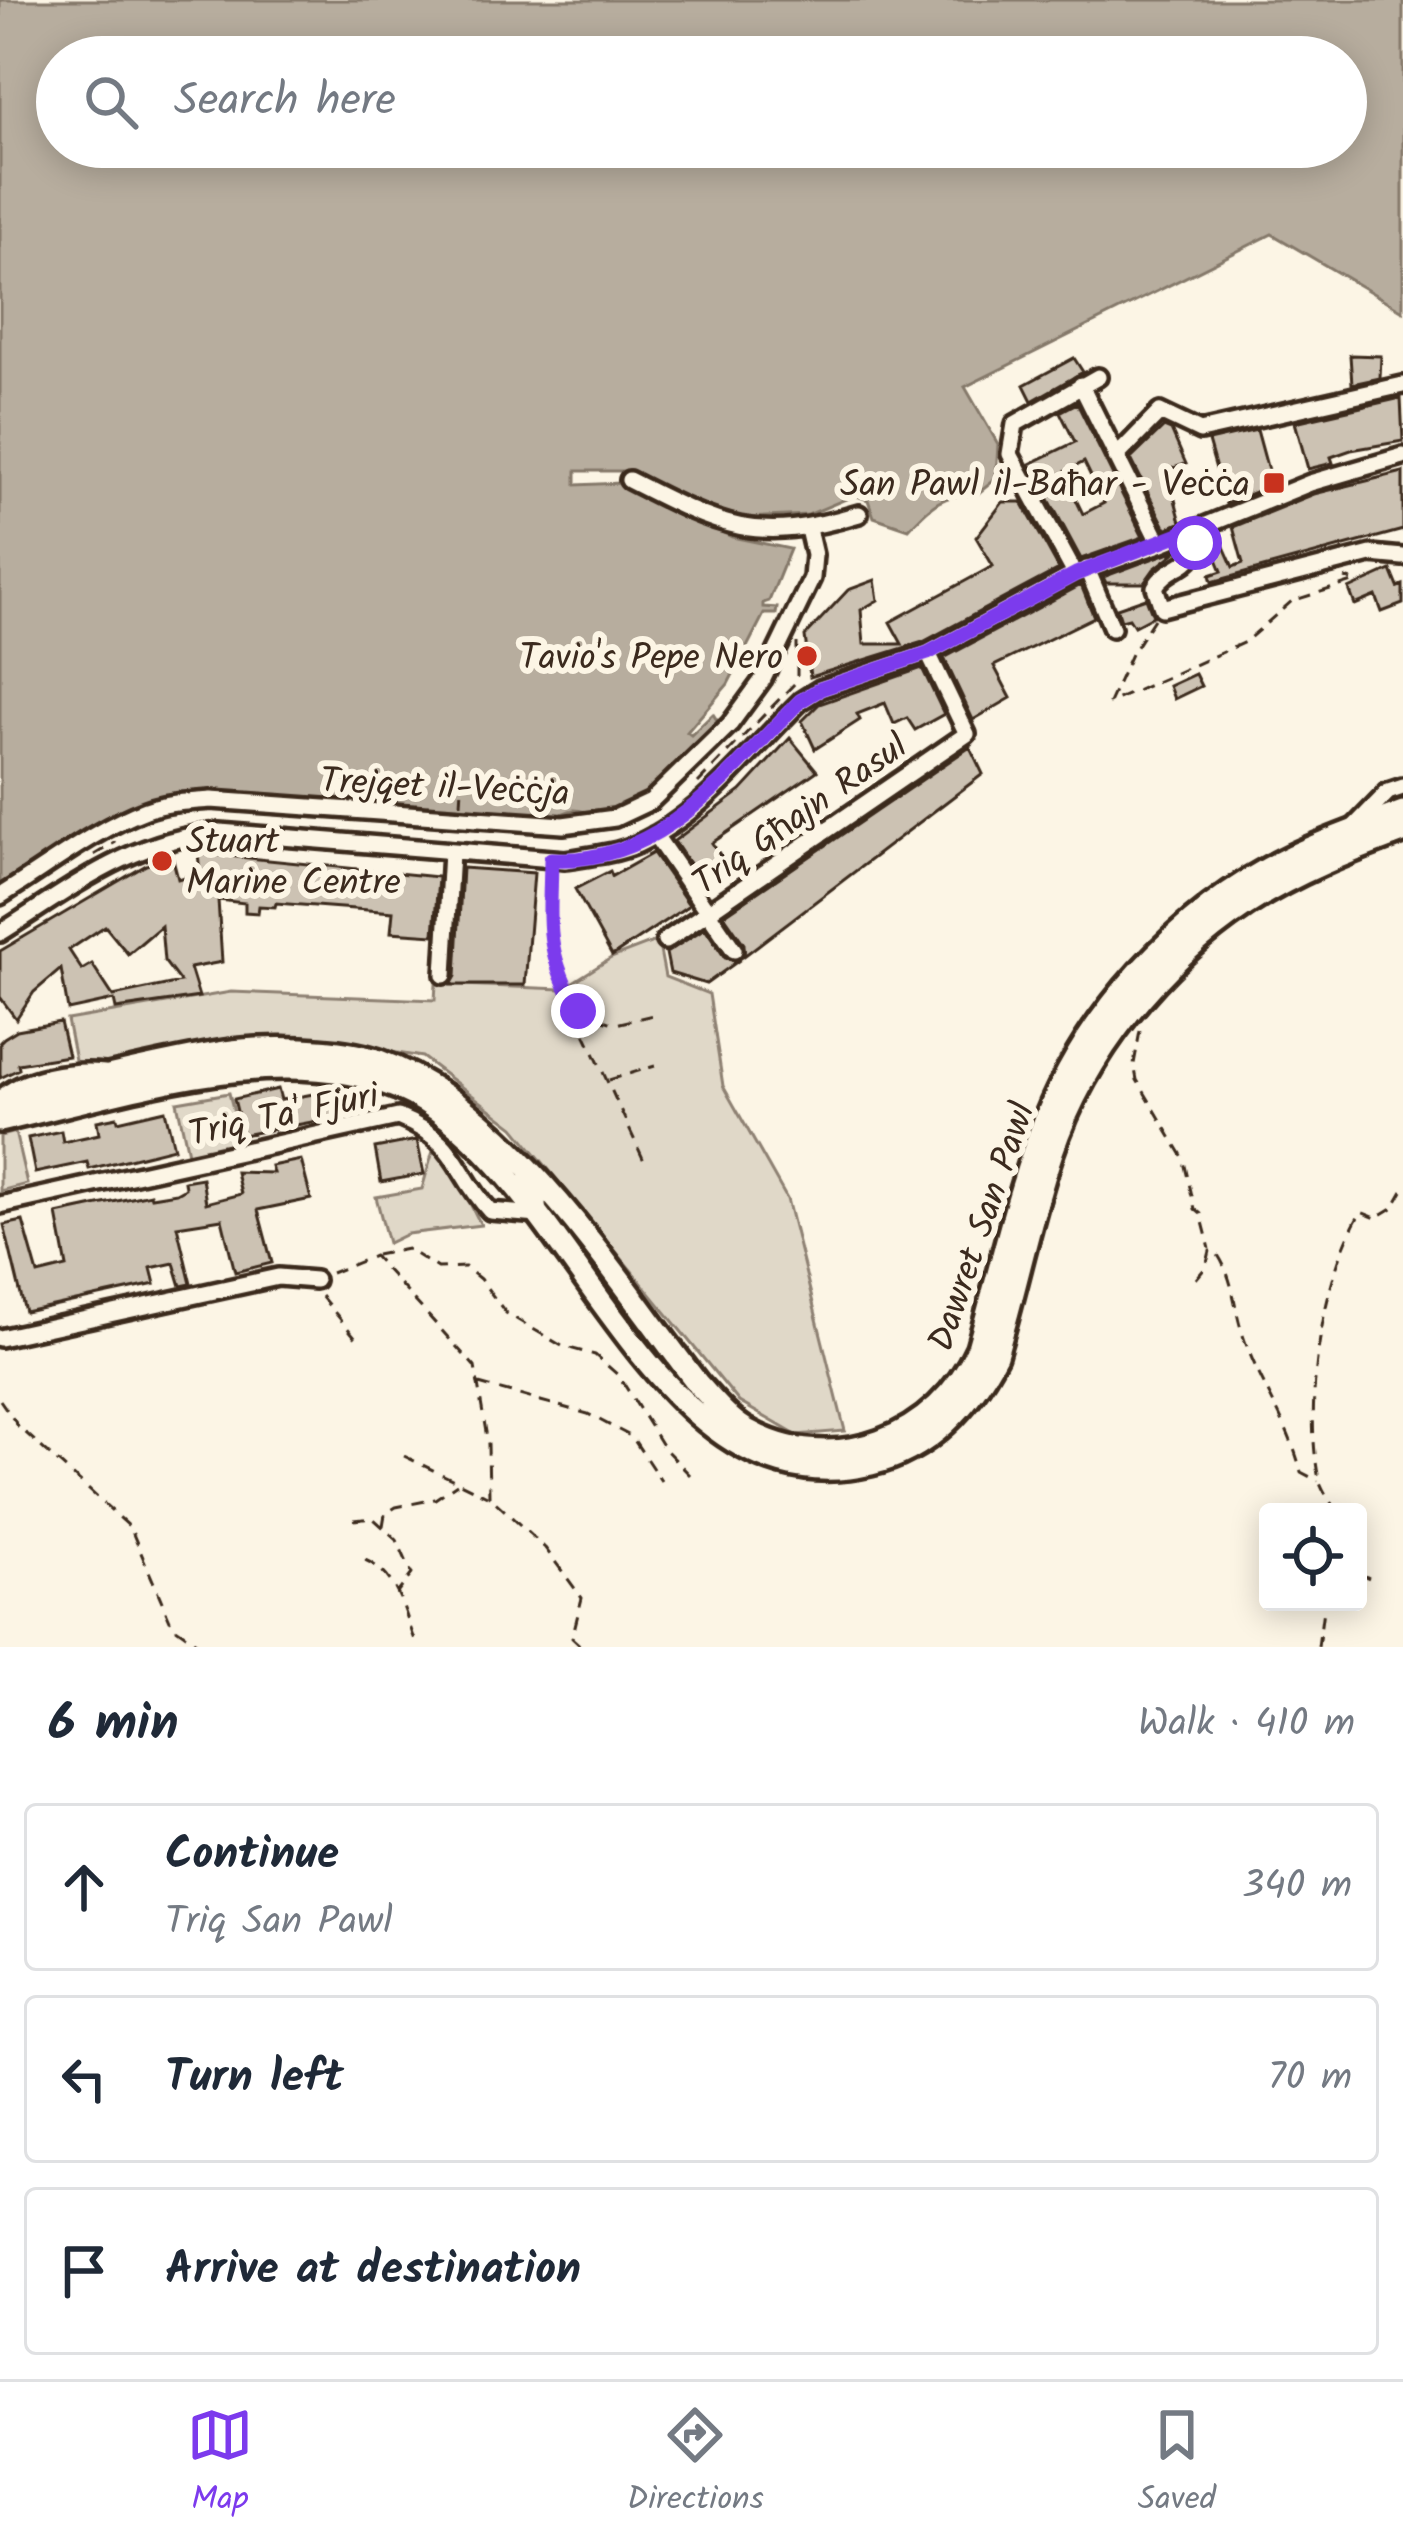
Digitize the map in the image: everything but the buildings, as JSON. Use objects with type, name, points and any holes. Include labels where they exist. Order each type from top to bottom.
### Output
[{"type":"highway","name":"Dawret San Pawl","points":[[0,1100],[227,1052],[285,1049],[374,1059],[450,1099],[515,1155],[698,1384],[745,1429],[823,1451],[877,1443],[903,1432],[947,1400],[967,1372],[1039,1135],[1087,1037],[1116,1000],[1166,944],[1235,889],[1290,857],[1403,812]]},
{"type":"highway","name":"Dawret San Pawl","points":[[0,1120],[232,1070],[290,1066],[334,1071],[406,1091],[446,1118],[514,1185],[674,1393],[734,1445],[773,1463],[820,1471],[884,1462],[914,1449],[961,1410],[983,1379],[996,1354],[1053,1149],[1100,1052],[1134,1007],[1172,965],[1245,905],[1327,862],[1403,832]]},
{"type":"street","points":[[1098,376],[1015,424],[1010,454],[1112,628]]},
{"type":"street","points":[[1081,385],[1160,544]]},
{"type":"street","points":[[1116,458],[1160,412],[1200,431],[1403,385]]},
{"type":"street","points":[[0,933],[121,858],[188,835],[220,832],[551,859],[613,853],[655,835],[691,811],[800,701],[820,689],[928,653],[1081,571],[1310,483],[1403,456]]},
{"type":"street","points":[[629,480],[723,525],[808,530],[859,514]]},
{"type":"street","name":"Trejqet il-Veċċja","points":[[0,896],[117,825],[171,803],[211,800],[563,825],[615,818],[651,801],[678,779],[730,724],[763,680],[814,566],[808,530]]},
{"type":"street","points":[[1190,530],[1195,553],[1155,587],[1162,608],[1371,554],[1403,556]]},
{"type":"street","name":"Triq Għajn Rasul","points":[[665,941],[967,734],[928,653]]},
{"type":"street","points":[[1348,833],[1388,792],[1403,787]]},
{"type":"street","points":[[655,835],[734,950]]},
{"type":"street","points":[[444,975],[451,852]]},
{"type":"street","name":"Triq Ta' Fjuri","points":[[0,1205],[398,1118],[427,1129],[458,1159],[475,1195]]},
{"type":"street","name":"Dawret San Pawl","points":[[515,1155],[537,1195],[539,1215]]},
{"type":"street","points":[[475,1195],[504,1204],[514,1197],[514,1185]]},
{"type":"street","points":[[475,1195],[490,1211],[539,1215]]},
{"type":"street","points":[[0,1338],[278,1276],[318,1288]]},
{"type":"path","points":[[1162,608],[1131,654],[1109,703],[1245,642],[1292,601],[1356,581],[1340,577]]},
{"type":"path","points":[[797,610],[800,701]]},
{"type":"path","points":[[460,812],[462,788]]},
{"type":"path","points":[[551,859],[549,940],[558,975],[646,1166]]},
{"type":"path","points":[[1134,1007],[1141,1027],[1134,1064],[1137,1080],[1183,1156],[1210,1251],[1196,1279]]},
{"type":"path","points":[[578,1011],[616,1024],[657,1013]]},
{"type":"path","points":[[608,1080],[655,1066]]},
{"type":"path","points":[[1331,1503],[1319,1482],[1313,1370],[1343,1242],[1360,1212],[1376,1218],[1394,1207],[1403,1191]]},
{"type":"path","points":[[356,1338],[318,1288],[374,1256],[407,1250],[437,1268],[465,1267],[506,1313],[562,1346],[595,1355],[619,1376],[663,1447],[690,1474]]},
{"type":"path","points":[[1210,1251],[1216,1252],[1229,1271],[1240,1328],[1301,1472],[1319,1482]]},
{"type":"path","points":[[374,1256],[475,1367],[488,1444],[489,1496],[568,1574],[582,1598],[572,1638],[582,1647]]},
{"type":"path","points":[[478,1383],[588,1414],[632,1437],[661,1481]]},
{"type":"path","points":[[0,1400],[18,1426],[130,1527],[172,1625],[203,1647]]},
{"type":"path","points":[[404,1456],[489,1496]]},
{"type":"path","points":[[382,1526],[385,1514],[396,1507],[435,1499],[459,1484]]},
{"type":"path","points":[[353,1520],[373,1518],[397,1540],[412,1574],[398,1592]]},
{"type":"path","points":[[365,1560],[386,1575],[398,1592],[418,1647]]},
{"type":"path","points":[[1367,1577],[1374,1580]]},
{"type":"path","points":[[1318,1647],[1323,1611]]},
{"type":"shaded area","points":[[0,0],[1403,0],[1403,311],[1272,234],[965,387],[998,444],[996,479],[976,495],[938,502],[909,529],[874,517],[868,500],[855,495],[808,515],[725,519],[627,471],[576,471],[576,485],[621,483],[732,537],[790,549],[769,601],[763,603],[763,607],[777,608],[776,614],[764,614],[728,684],[687,732],[691,735],[713,714],[718,722],[679,766],[633,802],[597,817],[574,810],[552,821],[209,791],[142,801],[0,884]]},
{"type":"shaded area","points":[[658,940],[665,977],[709,994],[723,1086],[787,1199],[845,1431],[796,1435],[739,1402],[514,1127],[422,1057],[284,1035],[200,1045],[107,1067],[76,1065],[67,1020],[231,992],[435,1000],[436,984],[562,989],[611,958]]},
{"type":"shaded area","points":[[229,1093],[242,1143],[188,1153],[177,1102]]},
{"type":"shaded area","points":[[15,1132],[27,1184],[0,1191],[0,1136]]},
{"type":"shaded area","points":[[433,1151],[450,1164],[481,1225],[407,1234],[388,1243],[376,1197],[422,1189]]},
{"type":"place","name":"San Pawl il-Baħar - Veċċa","points":[[1274,483]]},
{"type":"place","name":"Tavio's Pepe Nero","points":[[807,656]]},
{"type":"place","name":"Stuart Marine Centre","points":[[162,861]]},
{"type":"route","points":[[578,1011],[558,975],[549,940],[551,859],[613,853],[655,835],[691,811],[800,701],[820,689],[928,653],[1087,569],[1190,530],[1195,543]]}]
